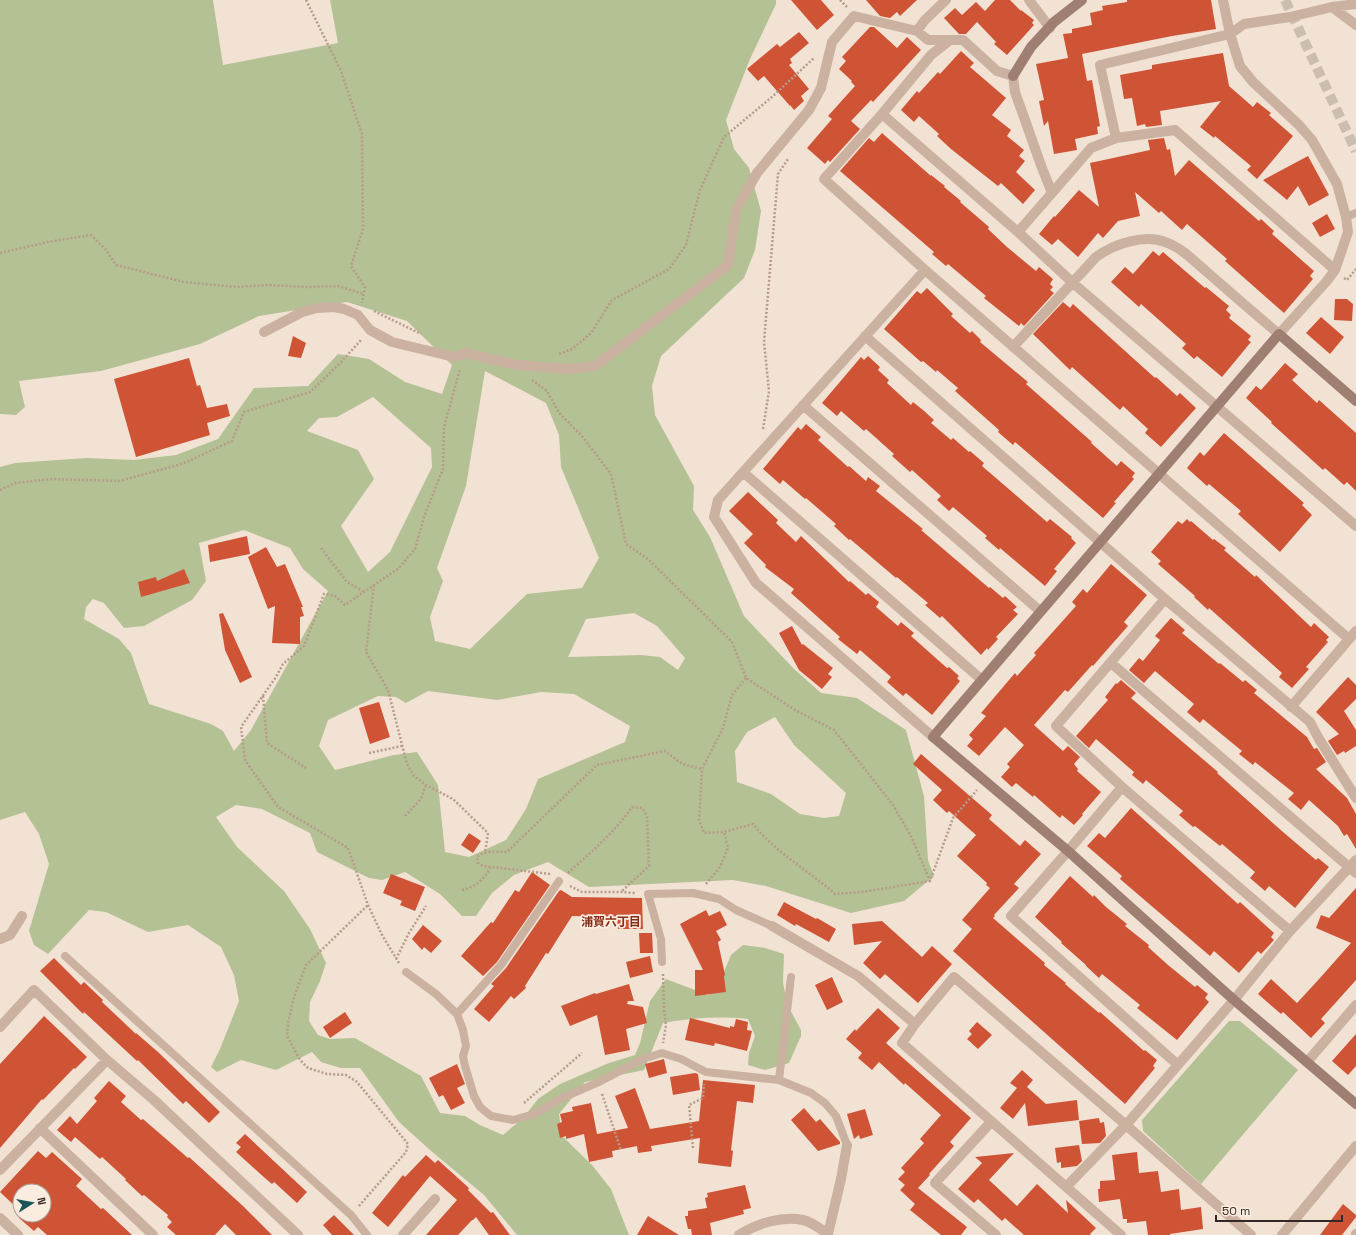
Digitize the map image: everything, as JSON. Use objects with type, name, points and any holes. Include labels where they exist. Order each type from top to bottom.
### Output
[{"type":"street","points":[[917,31],[924,21],[946,0]]},
{"type":"street","points":[[1029,0],[1050,28]]},
{"type":"street","points":[[1052,192],[1015,92],[1013,76],[1031,47],[1054,22],[1082,0]]},
{"type":"street","points":[[933,737],[1335,270],[1348,232],[1346,217],[1337,184],[1312,140],[1299,124],[1253,82],[1240,66],[1230,34],[1223,0]]},
{"type":"street","points":[[1116,138],[1100,65],[1230,34],[1244,24],[1290,17],[1332,7],[1356,4]]},
{"type":"street","points":[[1332,7],[1356,25]]},
{"type":"street","points":[[264,332],[302,312],[317,308],[334,307],[344,309],[358,315],[370,330],[392,342],[454,358],[464,353],[517,365],[570,369],[595,366],[728,265],[736,210],[757,173],[809,110],[821,88],[832,42],[854,16],[917,31],[928,40],[964,40],[997,71],[1013,76]]},
{"type":"street","points":[[950,40],[932,55],[824,180],[925,270],[1160,474],[1352,635],[1292,707]]},
{"type":"street","points":[[882,114],[1018,232],[1073,283],[1356,526]]},
{"type":"street","points":[[1018,232],[1091,148],[1116,138],[1175,130],[1335,270]]},
{"type":"street","points":[[1013,347],[1096,257],[1121,244],[1146,240],[1162,241],[1170,244],[1186,255],[1356,401]]},
{"type":"street","points":[[925,270],[718,500],[714,518],[756,583],[933,737],[1068,851],[1234,1000],[1356,1104]]},
{"type":"street","points":[[865,336],[1165,599],[1310,722],[1356,798]]},
{"type":"street","points":[[803,405],[1040,611]]},
{"type":"street","points":[[743,472],[982,680]]},
{"type":"street","points":[[1165,599],[1056,726],[1122,787],[1290,931]]},
{"type":"street","points":[[1066,1187],[1126,1125],[1234,1000],[1290,931],[1354,867],[1111,663]]},
{"type":"street","points":[[1122,787],[1011,916],[1178,1065]]},
{"type":"street","points":[[0,939],[10,935],[22,916]]},
{"type":"street","points":[[772,926],[858,976],[914,1024]]},
{"type":"street","points":[[1121,1235],[902,1043],[914,1024],[954,977],[1251,1235]]},
{"type":"street","points":[[0,1028],[34,990],[107,1060],[154,1100],[298,1235]]},
{"type":"street","points":[[1307,1062],[1356,1005]]},
{"type":"street","points":[[0,1170],[107,1060]]},
{"type":"street","points":[[991,1122],[936,1183],[996,1235]]},
{"type":"street","points":[[40,1128],[153,1235]]},
{"type":"street","points":[[739,1235],[746,1230],[759,1225],[773,1221],[790,1220],[804,1220],[828,1234],[841,1179],[847,1145]]},
{"type":"street","points":[[1282,1235],[1356,1146]]},
{"type":"street","points":[[402,1235],[435,1199]]},
{"type":"street","points":[[0,1218],[18,1235]]},
{"type":"lane","points":[[1346,217],[1356,213]]},
{"type":"lane","points":[[457,1014],[500,965],[559,881]]},
{"type":"lane","points":[[662,962],[661,939],[648,894],[693,894],[719,898],[736,910],[772,926]]},
{"type":"lane","points":[[65,956],[351,1214],[367,1235]]},
{"type":"lane","points":[[406,972],[436,994],[457,1014],[463,1030],[466,1046],[463,1056],[464,1066],[474,1096],[480,1107],[491,1116],[513,1120],[534,1114],[562,1098],[598,1082],[643,1059],[662,1053],[681,1059],[706,1072],[779,1080],[811,1093],[825,1104],[836,1116],[847,1145]]},
{"type":"lane","points":[[779,1080],[791,977]]},
{"type":"path","points":[[306,0],[341,70],[362,134],[363,229],[351,266],[365,286],[362,305]]},
{"type":"path","points":[[558,354],[572,349],[592,333],[612,300],[669,269],[686,245],[700,190],[724,137],[772,97],[815,57]]},
{"type":"path","points":[[763,430],[769,391],[764,342],[778,174],[790,155]]},
{"type":"path","points":[[0,253],[48,242],[91,235],[106,250],[116,265],[184,282],[238,287],[268,285],[306,287],[338,286],[364,294]]},
{"type":"path","points":[[373,311],[424,335]]},
{"type":"path","points":[[0,490],[15,483],[51,479],[119,481],[182,464],[232,441],[244,412],[310,392],[341,362],[370,330]]},
{"type":"path","points":[[406,972],[396,960],[382,935],[368,905],[348,848],[278,807],[245,760],[241,727],[276,677],[283,664],[304,646],[324,594],[335,596],[345,605],[399,568],[415,549],[424,517],[443,469],[444,427],[464,353]]},
{"type":"path","points":[[530,379],[547,391],[559,413],[581,435],[611,474],[626,544],[648,560],[732,642],[746,678],[795,710],[834,730],[893,805],[911,836],[930,881]]},
{"type":"path","points":[[322,548],[347,582],[364,592]]},
{"type":"path","points":[[374,585],[366,652],[388,690],[407,764],[414,776],[426,785],[453,799],[488,833],[485,853]]},
{"type":"path","points":[[746,678],[732,695],[723,728],[702,769],[699,820],[704,833],[724,832],[753,824],[760,833],[786,856],[820,880],[835,894],[862,892],[930,881]]},
{"type":"path","points":[[263,695],[267,743],[306,768]]},
{"type":"path","points":[[369,753],[402,746]]},
{"type":"path","points":[[648,894],[582,892],[559,881],[554,874],[490,868],[483,866],[476,860],[480,854],[507,852],[597,765],[664,751],[682,764],[702,769]]},
{"type":"path","points":[[930,881],[953,818],[985,781]]},
{"type":"path","points":[[405,816],[422,799],[426,785]]},
{"type":"path","points":[[559,881],[621,824],[632,807],[642,808],[647,816],[648,866],[621,892]]},
{"type":"path","points":[[702,895],[704,886],[720,867],[728,848],[724,832]]},
{"type":"path","points":[[462,890],[475,885],[486,875],[490,868]]},
{"type":"path","points":[[351,1214],[406,1152],[408,1144],[357,1082],[346,1075],[327,1074],[308,1068],[300,1060],[288,1036],[288,1024],[294,1000],[306,965],[368,905]]},
{"type":"path","points":[[396,960],[409,933],[426,906]]},
{"type":"path","points":[[662,962],[666,1025],[662,1053]]},
{"type":"path","points":[[522,1105],[582,1053]]},
{"type":"path","points":[[694,1148],[689,1105],[703,1098],[706,1072]]},
{"type":"path","points":[[598,1082],[621,1150]]},
{"type":"green space","points":[[0,0],[213,0],[223,65],[338,43],[330,0],[776,0],[776,4],[750,59],[726,120],[734,149],[749,168],[761,211],[755,250],[744,278],[661,356],[652,386],[655,415],[694,486],[693,510],[710,537],[744,616],[794,669],[821,693],[857,698],[906,730],[924,796],[928,860],[934,876],[904,901],[851,913],[766,886],[733,880],[589,887],[548,862],[514,875],[492,893],[476,916],[462,916],[440,894],[405,872],[382,880],[369,878],[317,852],[310,833],[262,809],[236,805],[216,817],[237,847],[284,891],[310,929],[326,963],[320,981],[310,1002],[309,1021],[318,1035],[330,1039],[355,1038],[421,1076],[440,1113],[465,1116],[480,1125],[503,1135],[523,1118],[538,1099],[560,1084],[609,1063],[635,1055],[640,1043],[650,1001],[666,979],[708,995],[718,986],[731,955],[743,945],[765,948],[784,954],[783,982],[787,1004],[801,1030],[801,1036],[789,1063],[765,1070],[748,1065],[749,1053],[755,1036],[748,1019],[705,1018],[663,1023],[644,1070],[585,1082],[559,1114],[562,1136],[592,1165],[611,1189],[629,1235],[517,1235],[484,1195],[399,1122],[360,1068],[341,1068],[321,1062],[312,1052],[276,1070],[241,1060],[217,1072],[211,1067],[220,1049],[239,1001],[234,975],[221,947],[188,925],[148,932],[106,912],[89,910],[48,954],[34,945],[29,931],[49,864],[39,834],[25,812],[0,820],[0,467],[15,463],[86,458],[134,460],[176,455],[218,439],[254,388],[308,386],[338,354],[369,359],[405,382],[442,394],[452,365],[407,321],[347,302],[259,316],[200,344],[101,371],[19,381],[25,407],[16,415],[0,414]],"holes":[[[485,371],[546,403],[559,435],[561,467],[599,558],[582,588],[527,594],[470,649],[435,641],[430,617],[443,581],[437,568],[466,486]],[[373,397],[431,448],[432,467],[390,552],[368,572],[341,526],[374,479],[358,450],[307,431],[319,418],[337,417]],[[244,530],[290,548],[303,569],[328,591],[251,730],[234,751],[223,731],[211,724],[149,704],[131,653],[119,639],[84,619],[86,607],[93,599],[104,603],[124,628],[144,626],[192,600],[206,581],[199,543]],[[634,613],[657,626],[685,658],[678,670],[660,657],[641,655],[568,657],[586,619]],[[428,691],[497,700],[541,692],[574,694],[630,726],[625,742],[538,779],[526,809],[506,840],[469,857],[445,852],[438,785],[417,752],[394,755],[335,770],[319,746],[328,720],[378,696],[396,697],[406,703]],[[775,717],[794,745],[846,793],[839,816],[824,818],[800,814],[771,794],[737,782],[735,751],[747,732]]]},
{"type":"green space","points":[[1229,1021],[1240,1021],[1298,1070],[1201,1184],[1143,1131],[1142,1120]]},
{"type":"building","points":[[791,0],[821,0],[834,15],[817,30]]},
{"type":"building","points":[[866,0],[917,0],[900,16],[897,12],[890,18],[880,16]]},
{"type":"building","points":[[995,0],[1010,0],[1021,11],[1034,20],[1032,23],[1034,25],[1007,55],[994,44],[996,42],[977,22],[966,34],[959,34],[944,18],[955,8],[962,15],[976,2],[985,11]]},
{"type":"building","points":[[1127,0],[1211,0],[1216,29],[1082,54],[1087,81],[1092,80],[1100,126],[1097,127],[1098,134],[1075,139],[1077,150],[1054,154],[1048,121],[1044,126],[1039,101],[1044,100],[1036,64],[1068,58],[1063,34],[1072,33],[1072,29],[1092,25],[1090,13],[1103,10],[1102,6],[1127,2]]},
{"type":"building","points":[[870,27],[874,27],[897,48],[907,37],[921,50],[873,102],[871,100],[851,121],[860,129],[830,162],[828,160],[825,164],[807,148],[832,119],[828,116],[855,86],[851,82],[852,81],[839,69],[846,61],[842,57]]},
{"type":"building","points":[[799,32],[809,43],[790,59],[792,63],[789,65],[809,89],[801,96],[804,101],[794,110],[764,76],[758,81],[747,69],[777,44],[780,47]]},
{"type":"building","points":[[961,51],[974,63],[970,67],[1006,98],[992,115],[1011,130],[1007,136],[1024,150],[1019,156],[1025,161],[1016,172],[1035,190],[1023,204],[1001,183],[998,186],[951,149],[937,136],[939,134],[919,116],[914,122],[901,110],[917,91],[919,93],[938,72],[940,74]]},
{"type":"building","points":[[1223,53],[1229,86],[1253,107],[1257,102],[1271,113],[1269,115],[1293,136],[1257,179],[1247,170],[1251,166],[1215,136],[1214,138],[1200,127],[1221,101],[1160,111],[1162,125],[1146,127],[1145,124],[1137,126],[1132,98],[1124,99],[1120,75],[1152,69],[1152,65]]},
{"type":"building","points":[[882,133],[931,176],[945,186],[944,187],[961,201],[960,202],[989,227],[988,229],[1007,247],[1036,271],[1039,267],[1053,279],[1050,284],[1053,287],[1050,290],[1054,293],[1024,326],[1021,323],[1019,326],[984,298],[986,296],[948,264],[946,266],[932,254],[934,252],[840,171],[869,138],[874,142]]},
{"type":"building","points":[[1164,138],[1167,150],[1170,149],[1175,176],[1189,160],[1259,221],[1261,219],[1274,231],[1272,234],[1314,271],[1310,276],[1313,279],[1284,313],[1225,261],[1227,259],[1187,224],[1182,230],[1161,211],[1159,213],[1135,192],[1140,216],[1118,221],[1103,238],[1098,233],[1078,257],[1058,239],[1052,245],[1039,234],[1079,190],[1099,207],[1090,163],[1150,150],[1148,140]]},
{"type":"building","points":[[1308,156],[1329,195],[1309,206],[1298,186],[1287,200],[1263,180]]},
{"type":"building","points":[[1327,214],[1335,229],[1320,237],[1312,223]]},
{"type":"building","points":[[1153,251],[1159,256],[1163,252],[1205,288],[1206,287],[1229,306],[1226,310],[1231,315],[1229,318],[1251,336],[1248,340],[1251,342],[1222,377],[1197,356],[1194,359],[1182,348],[1186,344],[1141,304],[1139,307],[1111,282],[1125,267],[1133,274]]},
{"type":"building","points":[[927,288],[953,314],[951,316],[970,333],[972,331],[981,340],[980,342],[1028,382],[1026,384],[1092,442],[1091,443],[1117,466],[1121,461],[1135,473],[1132,477],[1134,479],[1114,502],[1116,503],[1103,518],[1015,442],[1013,445],[998,432],[999,430],[955,391],[958,388],[937,370],[936,372],[923,361],[921,362],[884,329],[917,291],[921,294]]},
{"type":"building","points":[[1335,299],[1347,299],[1353,304],[1352,321],[1334,320]]},
{"type":"building","points":[[1063,302],[1070,308],[1073,304],[1155,378],[1156,377],[1177,396],[1180,393],[1196,408],[1161,447],[1145,433],[1148,429],[1123,406],[1120,410],[1072,367],[1070,370],[1033,334]]},
{"type":"building","points":[[1321,317],[1344,337],[1330,354],[1306,333]]},
{"type":"building","points":[[293,336],[306,343],[301,358],[288,356]]},
{"type":"building","points":[[868,356],[880,367],[878,370],[889,380],[887,383],[911,405],[913,402],[934,420],[931,423],[951,440],[953,438],[969,452],[970,451],[984,463],[982,466],[1047,522],[1050,519],[1072,537],[1071,538],[1076,543],[1054,569],[1057,571],[1045,586],[1000,548],[999,550],[985,538],[987,536],[953,507],[949,511],[937,500],[941,496],[912,470],[910,472],[892,456],[894,454],[866,429],[864,431],[841,411],[837,416],[822,403],[861,357],[864,360]]},
{"type":"building","points":[[189,358],[197,386],[200,385],[207,408],[227,404],[230,416],[207,423],[210,435],[136,457],[114,379]]},
{"type":"building","points":[[1285,363],[1298,374],[1292,380],[1317,403],[1319,400],[1356,433],[1356,491],[1347,482],[1344,485],[1325,468],[1323,470],[1246,398],[1256,386],[1261,390]]},
{"type":"building","points":[[806,424],[821,437],[818,440],[848,467],[849,466],[866,481],[868,477],[880,486],[876,491],[923,529],[921,530],[989,588],[990,587],[1003,598],[1005,596],[1017,607],[1013,610],[1018,614],[996,637],[998,639],[988,650],[987,648],[981,655],[942,616],[940,618],[925,605],[928,603],[850,539],[849,540],[834,526],[836,524],[806,498],[805,499],[783,480],[780,484],[763,469],[798,427],[801,430]]},
{"type":"building","points":[[1224,433],[1304,503],[1302,505],[1312,515],[1280,552],[1238,514],[1241,511],[1209,484],[1207,486],[1187,468],[1200,452],[1204,456]]},
{"type":"building","points":[[748,492],[778,520],[776,523],[796,542],[801,536],[849,582],[850,581],[866,595],[868,593],[879,602],[876,607],[898,626],[901,622],[914,633],[911,636],[947,668],[949,667],[959,676],[957,678],[960,681],[932,715],[906,693],[903,696],[887,682],[891,677],[860,650],[857,654],[838,639],[840,637],[791,593],[794,589],[765,567],[766,565],[744,543],[753,534],[729,511]]},
{"type":"building","points":[[1187,519],[1213,540],[1214,539],[1226,548],[1224,550],[1255,577],[1256,575],[1311,627],[1314,623],[1329,637],[1326,640],[1328,642],[1306,667],[1309,669],[1292,688],[1279,677],[1282,673],[1209,608],[1208,610],[1194,597],[1195,596],[1158,564],[1161,561],[1151,552],[1178,521],[1182,524]]},
{"type":"building","points":[[247,536],[250,554],[210,562],[208,545]]},
{"type":"building","points":[[266,547],[277,567],[285,564],[303,607],[301,607],[304,616],[300,617],[300,644],[272,643],[275,606],[268,609],[248,557]]},
{"type":"building","points":[[1111,564],[1147,595],[1124,622],[1128,626],[1093,666],[1092,665],[1068,692],[1065,690],[1034,725],[1063,751],[1068,746],[1080,757],[1074,764],[1078,769],[1077,771],[1101,792],[1074,825],[1062,815],[1060,818],[1034,795],[1033,797],[1016,783],[1012,787],[1001,777],[1010,767],[1007,764],[1024,745],[1005,727],[979,756],[967,746],[973,739],[969,735],[986,716],[981,713],[1015,673],[1017,676],[1036,655],[1034,653],[1076,606],[1072,602],[1083,589],[1087,593]]},
{"type":"building","points":[[184,569],[190,583],[141,597],[138,582],[156,577],[157,581]]},
{"type":"building","points":[[223,613],[252,677],[240,683],[225,650],[219,614]]},
{"type":"building","points":[[1171,618],[1185,630],[1182,633],[1219,664],[1220,663],[1243,682],[1245,680],[1257,690],[1254,693],[1307,737],[1314,749],[1317,748],[1326,762],[1316,769],[1347,798],[1356,814],[1356,849],[1347,834],[1344,836],[1338,826],[1309,800],[1301,810],[1288,799],[1294,793],[1255,762],[1253,765],[1239,754],[1242,751],[1203,719],[1200,723],[1187,712],[1194,704],[1155,671],[1144,683],[1129,670],[1139,658],[1143,661],[1160,640],[1155,636]]},
{"type":"building","points":[[792,626],[802,645],[803,644],[833,668],[828,674],[832,677],[822,689],[799,670],[779,633]]},
{"type":"building","points":[[1348,677],[1356,685],[1356,699],[1344,711],[1356,730],[1356,746],[1345,753],[1344,751],[1337,755],[1328,741],[1339,734],[1316,712]]},
{"type":"building","points":[[1121,680],[1136,693],[1131,698],[1218,772],[1217,773],[1283,832],[1316,860],[1318,858],[1329,867],[1295,908],[1269,886],[1265,891],[1250,878],[1255,872],[1222,844],[1220,846],[1195,826],[1193,827],[1179,815],[1183,811],[1146,780],[1143,784],[1132,775],[1134,772],[1096,739],[1089,748],[1076,736],[1108,700],[1105,697],[1116,683],[1117,684]]},
{"type":"building","points":[[379,702],[390,737],[370,744],[359,708]]},
{"type":"building","points":[[921,754],[992,815],[989,819],[1020,846],[1025,840],[1041,854],[1014,884],[1019,888],[994,915],[995,916],[993,918],[1045,963],[1044,965],[1066,983],[1065,984],[1099,1013],[1100,1012],[1144,1051],[1145,1050],[1157,1060],[1153,1066],[1155,1068],[1125,1104],[953,951],[972,929],[962,920],[990,888],[986,885],[987,883],[957,856],[976,835],[949,811],[947,813],[933,800],[942,790],[913,764]]},
{"type":"building","points":[[1131,808],[1238,904],[1240,902],[1274,933],[1271,937],[1274,940],[1261,954],[1258,951],[1239,973],[1214,951],[1210,956],[1120,879],[1122,876],[1087,846],[1099,833],[1105,838]]},
{"type":"building","points":[[469,833],[481,841],[473,853],[461,845]]},
{"type":"building","points":[[532,872],[550,885],[497,962],[483,976],[461,956],[491,922],[493,923],[515,890],[519,892]]},
{"type":"building","points":[[391,874],[425,887],[415,911],[400,905],[402,901],[383,893]]},
{"type":"building","points":[[1070,876],[1093,897],[1094,895],[1127,924],[1125,926],[1149,945],[1148,947],[1168,965],[1195,987],[1197,985],[1208,994],[1205,998],[1209,1002],[1177,1040],[1137,1008],[1140,1005],[1102,974],[1099,978],[1035,917]]},
{"type":"building","points":[[1356,888],[1356,980],[1321,1019],[1325,1023],[1311,1038],[1283,1012],[1281,1014],[1258,994],[1271,979],[1297,1003],[1351,943],[1316,928],[1321,915],[1329,918]]},
{"type":"building","points":[[561,890],[572,897],[642,898],[643,929],[618,929],[617,917],[572,916],[548,954],[546,953],[525,986],[526,988],[514,999],[511,996],[489,1022],[474,1009],[494,986],[491,984],[506,968]]},
{"type":"building","points":[[784,902],[836,929],[829,942],[796,924],[795,926],[777,915]]},
{"type":"building","points":[[706,910],[709,916],[720,911],[727,925],[716,931],[721,940],[718,942],[725,975],[726,992],[695,996],[695,970],[703,970],[680,924]]},
{"type":"building","points":[[882,921],[922,957],[932,946],[952,964],[918,1003],[885,974],[880,979],[863,963],[882,941],[854,945],[852,924]]},
{"type":"building","points":[[423,925],[442,941],[431,953],[424,947],[422,950],[412,939]]},
{"type":"building","points":[[639,933],[652,933],[653,953],[640,953]]},
{"type":"building","points":[[650,956],[653,972],[630,978],[626,962]]},
{"type":"building","points":[[54,958],[81,985],[84,982],[103,1000],[102,1002],[136,1034],[158,1052],[220,1112],[209,1123],[186,1101],[183,1104],[138,1060],[137,1061],[84,1012],[83,1014],[40,971]]},
{"type":"building","points":[[832,977],[843,1002],[827,1010],[815,985]]},
{"type":"building","points":[[629,984],[634,1001],[628,1001],[627,1004],[643,1007],[647,1023],[626,1029],[630,1050],[605,1055],[597,1015],[570,1026],[561,1006],[595,993],[596,994]]},
{"type":"building","points":[[878,1008],[900,1028],[886,1043],[971,1118],[950,1142],[954,1146],[918,1188],[967,1227],[961,1235],[941,1235],[910,1210],[915,1204],[900,1190],[905,1185],[898,1179],[905,1172],[901,1168],[924,1143],[920,1139],[941,1115],[905,1083],[904,1085],[879,1062],[872,1070],[858,1058],[862,1053],[846,1039],[855,1029],[856,1031]]},
{"type":"building","points":[[345,1012],[352,1023],[330,1038],[323,1027]]},
{"type":"building","points":[[44,1016],[87,1057],[75,1069],[74,1068],[43,1100],[42,1099],[0,1148],[0,1064]]},
{"type":"building","points":[[690,1018],[730,1028],[730,1026],[734,1027],[736,1019],[748,1022],[747,1030],[752,1031],[747,1051],[715,1043],[714,1046],[685,1040]]},
{"type":"building","points":[[977,1022],[992,1035],[978,1049],[967,1039],[972,1034],[969,1031]]},
{"type":"building","points":[[1356,1034],[1356,1066],[1348,1075],[1332,1061]]},
{"type":"building","points":[[664,1059],[667,1073],[649,1078],[645,1064]]},
{"type":"building","points":[[457,1064],[465,1084],[457,1088],[465,1103],[451,1110],[443,1095],[439,1097],[429,1078]]},
{"type":"building","points":[[1022,1070],[1033,1080],[1027,1087],[1046,1104],[1077,1100],[1079,1120],[1028,1126],[1025,1103],[1013,1119],[1000,1108],[1017,1088],[1010,1083]]},
{"type":"building","points":[[695,1073],[698,1074],[700,1090],[673,1095],[670,1077]]},
{"type":"building","points":[[703,1080],[755,1085],[753,1103],[737,1101],[731,1150],[733,1151],[731,1167],[698,1163],[700,1138],[651,1146],[652,1151],[638,1153],[637,1146],[612,1151],[613,1157],[589,1162],[584,1134],[566,1139],[566,1136],[560,1138],[557,1124],[562,1122],[560,1114],[573,1111],[572,1107],[591,1103],[597,1134],[628,1128],[615,1096],[635,1088],[650,1129],[699,1121]]},
{"type":"building","points":[[109,1081],[126,1096],[121,1102],[141,1120],[143,1119],[188,1158],[189,1157],[243,1206],[272,1235],[236,1235],[225,1224],[215,1235],[176,1235],[167,1227],[172,1222],[167,1217],[168,1215],[144,1195],[142,1196],[102,1157],[100,1159],[75,1137],[71,1142],[57,1130],[70,1116],[77,1124],[97,1101],[94,1098]]},
{"type":"building","points":[[804,1108],[816,1122],[820,1119],[840,1142],[840,1144],[818,1151],[791,1120]]},
{"type":"building","points":[[865,1109],[873,1135],[860,1139],[859,1135],[854,1139],[847,1114]]},
{"type":"building","points":[[1099,1118],[1100,1123],[1104,1122],[1106,1136],[1100,1143],[1082,1144],[1079,1121]]},
{"type":"building","points":[[245,1134],[307,1192],[297,1203],[274,1182],[272,1184],[266,1179],[236,1152],[241,1147],[236,1143]]},
{"type":"building","points":[[1079,1145],[1082,1161],[1077,1166],[1061,1168],[1061,1162],[1057,1163],[1055,1148]]},
{"type":"building","points":[[38,1151],[46,1158],[52,1152],[82,1179],[76,1186],[101,1209],[103,1208],[132,1235],[47,1235],[38,1227],[34,1231],[25,1223],[52,1223],[52,1183],[12,1183],[12,1203],[0,1192]]},
{"type":"building","points":[[1137,1152],[1139,1173],[1158,1171],[1161,1192],[1179,1189],[1181,1210],[1201,1207],[1203,1229],[1170,1235],[1148,1235],[1146,1221],[1127,1223],[1127,1219],[1123,1219],[1120,1199],[1099,1202],[1098,1189],[1100,1189],[1100,1181],[1115,1180],[1112,1155]]},
{"type":"building","points":[[1014,1153],[989,1180],[1017,1206],[1037,1184],[1068,1213],[1066,1200],[1096,1228],[1090,1234],[1091,1235],[1024,1235],[1005,1218],[1002,1221],[978,1199],[974,1203],[958,1189],[982,1163],[975,1157]]},
{"type":"building","points":[[426,1155],[435,1163],[438,1160],[469,1188],[468,1190],[491,1213],[493,1212],[510,1235],[489,1235],[476,1217],[458,1235],[426,1235],[457,1200],[430,1176],[388,1227],[372,1213],[403,1175],[405,1177]]},
{"type":"building","points":[[745,1185],[751,1208],[743,1210],[744,1214],[710,1223],[712,1235],[692,1235],[691,1229],[688,1229],[685,1216],[688,1216],[688,1211],[707,1208],[705,1198],[708,1197],[707,1193]]},
{"type":"building","points":[[1343,1204],[1356,1215],[1356,1217],[1342,1235],[1320,1235]]},
{"type":"building","points":[[334,1215],[354,1235],[332,1235],[323,1225]]},
{"type":"building","points":[[648,1216],[679,1235],[637,1235]]},
{"type":"tunnel","points":[[1285,0],[1356,151]]},
{"type":"district","name":"浦賀六丁目","points":[[611,922]]}]
